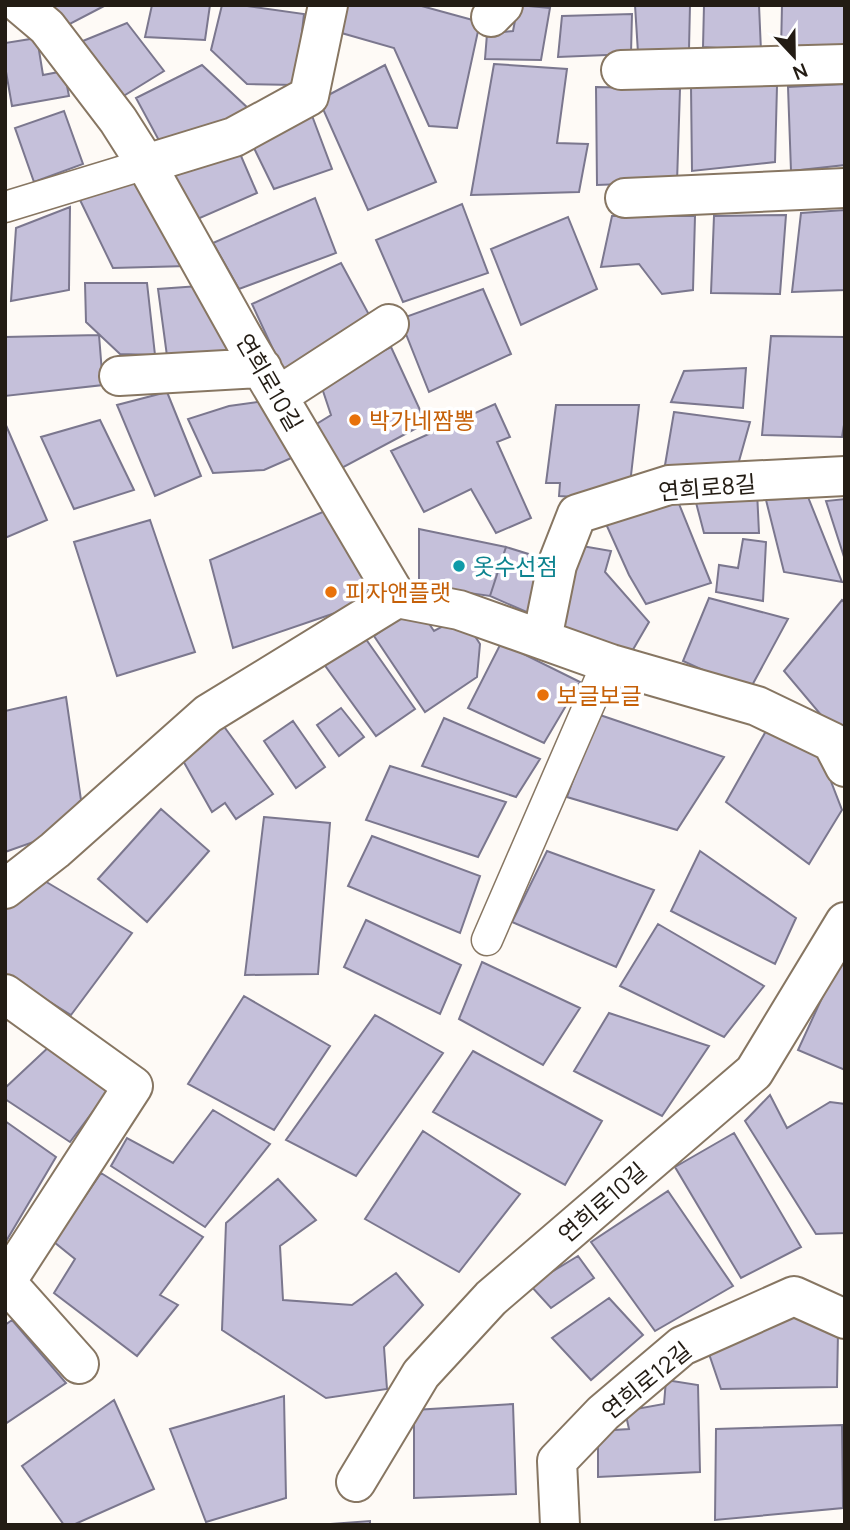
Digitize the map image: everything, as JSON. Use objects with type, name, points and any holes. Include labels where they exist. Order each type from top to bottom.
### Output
[{"type":"street","name":"연희로10길","points":[[21,5],[47,27],[118,120],[146,163],[397,598]]},
{"type":"street","points":[[146,163],[234,136],[309,96],[328,5]]},
{"type":"street","points":[[621,70],[845,65]]},
{"type":"street","points":[[625,198],[845,188]]},
{"type":"street","points":[[119,376],[270,382],[389,324]]},
{"type":"street","name":"연희로8길","points":[[542,639],[557,565],[577,514],[669,485],[845,477]]},
{"type":"street","points":[[5,889],[55,850],[208,714],[397,598],[459,610],[611,664],[757,706],[832,742],[845,768]]},
{"type":"street","name":"연희로10길","points":[[356,1482],[421,1374],[491,1297],[754,1072],[845,922]]},
{"type":"street","points":[[5,993],[133,1086],[6,1282],[79,1364]]},
{"type":"street","name":"연희로12길","points":[[560,1525],[557,1461],[603,1413],[682,1346],[794,1296],[845,1319]]},
{"type":"lane","points":[[5,207],[146,163]]},
{"type":"lane","points":[[487,940],[602,675],[611,664]]},
{"type":"building","points":[[51,5],[106,5],[64,27]]},
{"type":"building","points":[[152,5],[210,5],[205,40],[145,37]]},
{"type":"building","points":[[222,5],[304,14],[296,85],[247,84],[211,50]]},
{"type":"building","points":[[348,5],[418,5],[480,22],[457,128],[429,126],[394,48],[338,32]]},
{"type":"building","points":[[518,5],[550,8],[541,60],[485,59],[487,34],[513,31]]},
{"type":"building","points":[[635,5],[690,5],[689,49],[638,53]]},
{"type":"building","points":[[704,5],[759,5],[761,51],[703,47]]},
{"type":"building","points":[[782,5],[845,5],[845,48],[781,51]]},
{"type":"building","points":[[632,14],[631,54],[558,57],[562,16]]},
{"type":"building","points":[[127,23],[164,71],[117,100],[73,45]]},
{"type":"building","points":[[37,38],[43,75],[64,71],[69,96],[12,106],[5,66],[5,43]]},
{"type":"building","points":[[494,64],[567,69],[557,143],[588,144],[579,192],[471,195]]},
{"type":"building","points":[[202,65],[250,110],[162,146],[136,98]]},
{"type":"building","points":[[385,65],[436,182],[368,210],[319,100]]},
{"type":"building","points":[[845,84],[845,165],[791,171],[788,87]]},
{"type":"building","points":[[691,86],[777,86],[775,162],[692,171]]},
{"type":"building","points":[[596,87],[680,89],[677,182],[597,185]]},
{"type":"building","points":[[64,111],[83,164],[34,182],[15,128]]},
{"type":"building","points":[[311,113],[332,169],[274,189],[251,142]]},
{"type":"building","points":[[238,149],[257,193],[193,221],[167,171]]},
{"type":"building","points":[[139,177],[187,266],[113,268],[80,200]]},
{"type":"building","points":[[315,198],[336,253],[239,289],[213,243]]},
{"type":"building","points":[[462,204],[488,273],[403,302],[376,240]]},
{"type":"building","points":[[70,207],[69,290],[11,301],[16,228]]},
{"type":"building","points":[[845,210],[845,290],[792,292],[801,213]]},
{"type":"building","points":[[786,215],[780,294],[711,293],[714,216]]},
{"type":"building","points":[[612,216],[695,216],[693,290],[662,294],[639,264],[601,267]]},
{"type":"building","points":[[568,217],[597,289],[521,325],[491,249]]},
{"type":"building","points":[[341,263],[373,322],[284,373],[252,304]]},
{"type":"building","points":[[85,283],[147,283],[155,355],[120,354],[86,322]]},
{"type":"building","points":[[199,286],[233,356],[167,356],[158,289]]},
{"type":"building","points":[[483,289],[511,354],[429,392],[400,319]]},
{"type":"building","points":[[99,335],[103,385],[5,396],[5,337]]},
{"type":"building","points":[[771,336],[845,337],[845,419],[842,437],[762,435]]},
{"type":"building","points":[[391,347],[426,423],[338,470],[310,428],[331,415],[320,382]]},
{"type":"building","points":[[746,368],[743,408],[671,402],[684,371]]},
{"type":"building","points":[[167,392],[201,476],[155,496],[117,405]]},
{"type":"building","points":[[264,401],[296,456],[264,470],[213,473],[188,419],[229,406]]},
{"type":"building","points":[[495,404],[510,437],[497,442],[531,518],[496,533],[471,489],[424,512],[391,451]]},
{"type":"building","points":[[556,405],[639,405],[630,484],[592,498],[559,496],[560,483],[546,483]]},
{"type":"building","points":[[674,412],[750,422],[734,479],[664,471]]},
{"type":"building","points":[[100,420],[134,490],[74,509],[41,437]]},
{"type":"building","points":[[5,423],[47,520],[5,538]]},
{"type":"building","points":[[757,491],[759,533],[704,533],[694,495]]},
{"type":"building","points":[[675,494],[711,583],[646,604],[629,575],[606,524]]},
{"type":"building","points":[[808,497],[842,582],[784,572],[766,500]]},
{"type":"building","points":[[845,499],[845,560],[826,501]]},
{"type":"building","points":[[325,511],[372,593],[341,611],[233,648],[210,560]]},
{"type":"building","points":[[150,520],[195,652],[117,676],[74,542]]},
{"type":"building","name":"옷수선점","points":[[419,529],[506,547],[490,596],[419,586]]},
{"type":"building","points":[[743,539],[766,542],[763,601],[716,592],[719,565],[738,568]]},
{"type":"building","points":[[582,546],[611,551],[605,572],[649,622],[631,653],[559,627]]},
{"type":"building","points":[[506,547],[548,560],[529,613],[490,596]]},
{"type":"building","points":[[709,598],[788,619],[749,691],[683,661]]},
{"type":"building","points":[[842,600],[845,603],[845,724],[837,734],[784,671]]},
{"type":"building","points":[[417,606],[434,631],[462,616],[480,644],[477,677],[425,712],[374,636]]},
{"type":"building","points":[[363,635],[415,709],[376,736],[321,660]]},
{"type":"building","points":[[501,643],[580,682],[544,743],[468,708]]},
{"type":"building","points":[[66,697],[81,800],[45,838],[5,852],[5,711]]},
{"type":"building","points":[[341,708],[364,737],[339,756],[317,725]]},
{"type":"building","points":[[597,714],[724,757],[677,830],[567,797]]},
{"type":"building","points":[[444,718],[540,759],[516,797],[422,766]]},
{"type":"building","points":[[220,721],[273,794],[236,819],[225,803],[212,812],[177,750]]},
{"type":"building","points":[[293,721],[325,767],[296,788],[264,741]]},
{"type":"building","points":[[766,731],[820,753],[842,810],[809,864],[726,802]]},
{"type":"building","points":[[390,766],[506,802],[478,857],[366,820]]},
{"type":"building","points":[[161,809],[209,851],[147,922],[98,879]]},
{"type":"building","points":[[264,817],[330,823],[318,974],[245,975]]},
{"type":"building","points":[[372,836],[480,876],[460,933],[348,886]]},
{"type":"building","points":[[547,851],[654,890],[616,967],[512,922]]},
{"type":"building","points":[[700,851],[796,918],[775,964],[671,911]]},
{"type":"building","points":[[38,877],[132,933],[71,1015],[5,974],[5,910]]},
{"type":"building","points":[[366,920],[461,965],[440,1014],[344,967]]},
{"type":"building","points":[[658,924],[764,986],[724,1037],[620,986]]},
{"type":"building","points":[[845,948],[845,1070],[798,1050]]},
{"type":"building","points":[[482,962],[580,1008],[543,1065],[459,1019]]},
{"type":"building","points":[[244,996],[330,1046],[274,1130],[188,1084]]},
{"type":"building","points":[[609,1013],[709,1046],[662,1116],[574,1071]]},
{"type":"building","points":[[375,1015],[443,1053],[356,1176],[286,1140]]},
{"type":"building","points":[[53,1043],[112,1086],[70,1142],[5,1099],[5,1088]]},
{"type":"building","points":[[473,1051],[602,1121],[565,1185],[433,1112]]},
{"type":"building","points":[[770,1095],[787,1128],[830,1102],[845,1104],[845,1233],[816,1234],[745,1121]]},
{"type":"building","points":[[213,1110],[270,1144],[205,1227],[111,1166],[127,1138],[173,1163]]},
{"type":"building","points":[[5,1121],[56,1157],[5,1243]]},
{"type":"building","points":[[423,1131],[520,1194],[459,1272],[365,1219]]},
{"type":"building","points":[[734,1133],[801,1247],[741,1278],[675,1167]]},
{"type":"building","points":[[101,1173],[203,1237],[160,1295],[178,1305],[137,1356],[54,1293],[75,1259],[54,1242]]},
{"type":"building","points":[[278,1179],[316,1220],[280,1246],[283,1300],[352,1305],[396,1273],[423,1305],[384,1347],[387,1389],[326,1398],[222,1330],[226,1223]]},
{"type":"building","points":[[668,1191],[733,1286],[655,1331],[591,1242]]},
{"type":"building","points":[[578,1256],[594,1278],[551,1308],[530,1285]]},
{"type":"building","points":[[609,1298],[643,1335],[591,1380],[552,1338]]},
{"type":"building","points":[[799,1313],[838,1332],[837,1387],[721,1389],[707,1348]]},
{"type":"building","points":[[12,1320],[66,1383],[5,1424],[5,1325]]},
{"type":"building","points":[[666,1380],[698,1385],[700,1472],[598,1477],[598,1431],[629,1429],[625,1411],[664,1404]]},
{"type":"building","points":[[284,1396],[286,1498],[206,1522],[170,1429]]},
{"type":"building","points":[[114,1400],[154,1489],[73,1525],[64,1525],[22,1466]]},
{"type":"building","points":[[513,1404],[516,1494],[414,1498],[414,1410]]},
{"type":"building","points":[[842,1425],[843,1508],[715,1520],[716,1429]]},
{"type":"building","points":[[370,1521],[370,1525],[317,1525]]},
{"type":"place","name":"박가네짬뽕","points":[[355,420]]},
{"type":"place","name":"옷수선점","points":[[459,566]]},
{"type":"place","name":"피자앤플랫","points":[[331,592]]},
{"type":"place","name":"보글보글","points":[[543,695]]}]
